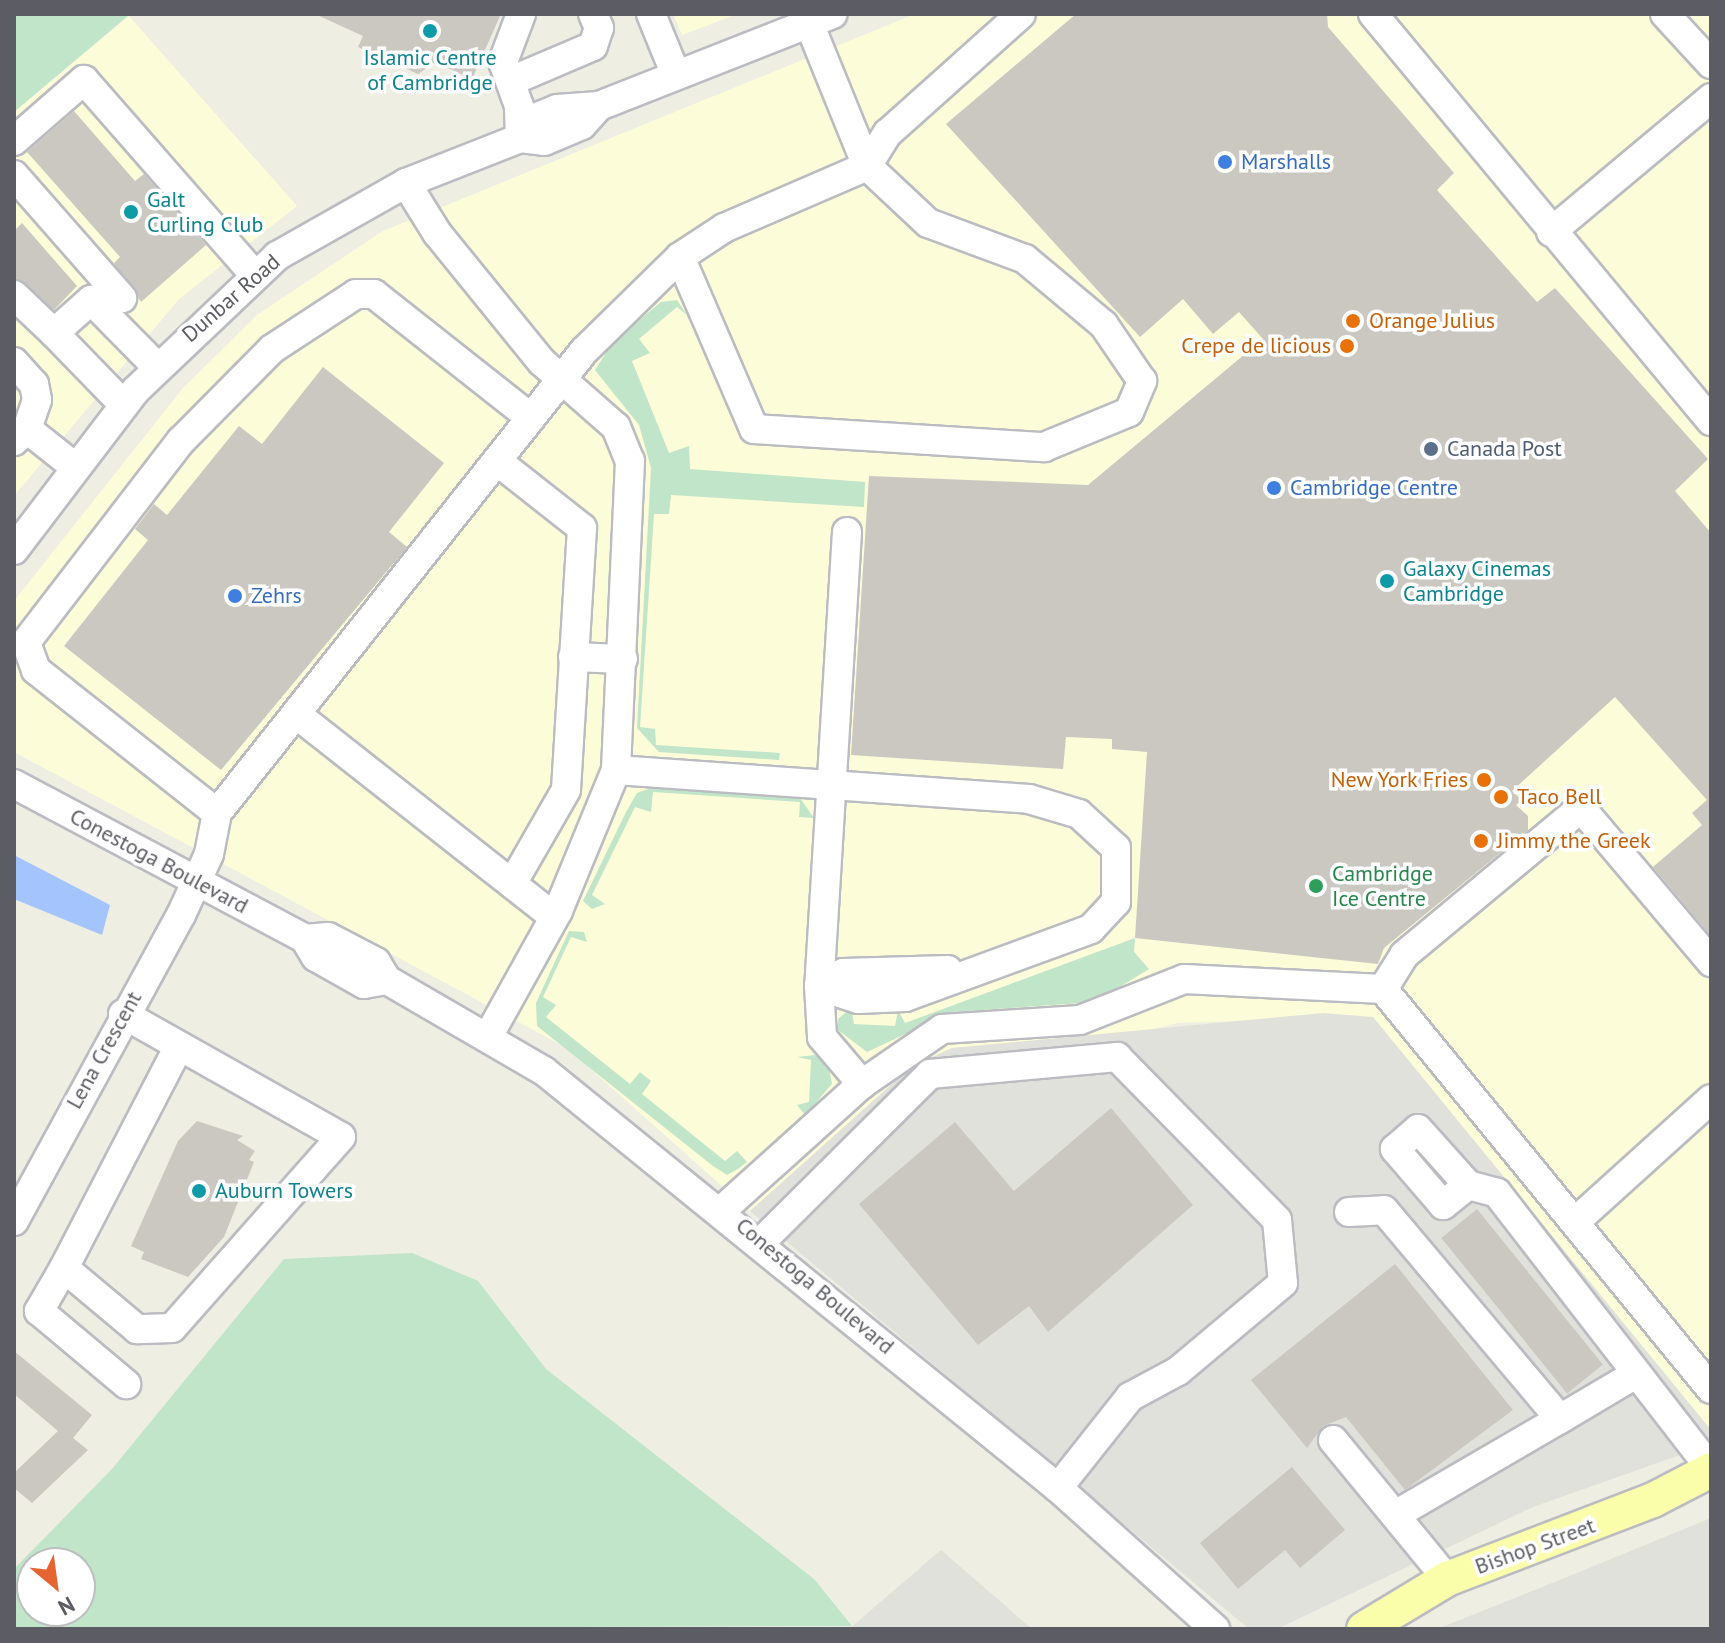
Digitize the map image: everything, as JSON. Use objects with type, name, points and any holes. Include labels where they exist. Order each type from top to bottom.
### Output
[{"type":"main road","name":"Bishop Street","points":[[1364,1629],[1447,1579],[1640,1506],[1711,1469]]},
{"type":"street","points":[[511,81],[593,46],[599,28],[593,14]]},
{"type":"street","points":[[651,14],[676,75]]},
{"type":"street","points":[[531,418],[374,294],[356,294],[324,310],[225,393],[32,629],[27,658],[217,813],[563,378],[680,257],[724,228],[867,166],[888,133],[1021,14]]},
{"type":"street","points":[[1373,14],[1711,421]]},
{"type":"street","points":[[1665,14],[1711,64]]},
{"type":"street","points":[[520,138],[511,81],[503,62],[525,16]]},
{"type":"street","points":[[680,257],[754,429],[1044,447],[1129,412],[1142,381],[1104,325],[1025,259],[928,223],[867,166],[820,19]]},
{"type":"street","name":"Dunbar Road","points":[[14,550],[75,467],[157,367],[255,275],[328,223],[406,183],[520,138],[535,118],[574,103],[599,106],[820,19]]},
{"type":"street","points":[[14,141],[84,80],[255,275]]},
{"type":"street","points":[[1551,232],[1711,98]]},
{"type":"street","points":[[14,175],[122,298]]},
{"type":"street","points":[[406,183],[437,233],[563,378],[616,427],[630,461],[616,770],[554,917],[489,1035]]},
{"type":"street","points":[[65,263],[91,300],[157,367]]},
{"type":"street","points":[[14,295],[124,405]]},
{"type":"street","points":[[54,333],[91,300]]},
{"type":"street","points":[[14,362],[34,384],[20,435],[75,467]]},
{"type":"street","points":[[497,461],[582,528],[566,790],[512,884]]},
{"type":"street","points":[[847,532],[828,782],[819,986],[822,1037],[862,1084]]},
{"type":"street","points":[[573,657],[623,659]]},
{"type":"street","points":[[296,714],[554,917]]},
{"type":"street","points":[[616,770],[828,782],[1029,799],[1079,814],[1116,848],[1116,902],[1105,918],[1075,935],[968,968],[905,997],[858,999],[819,986]]},
{"type":"street","name":"Conestoga Boulevard","points":[[14,784],[305,939],[328,937],[376,962],[387,980],[489,1035],[722,1210],[1058,1488],[1215,1629]]},
{"type":"street","points":[[1383,989],[1404,955],[1581,808],[1711,962]]},
{"type":"street","name":"Lena Crescent","points":[[14,1221],[196,881],[217,813]]},
{"type":"street","points":[[722,1210],[862,1084],[915,1041],[942,1029],[1080,1020],[1184,979],[1383,989],[1711,1389]]},
{"type":"street","points":[[64,1268],[137,1329],[172,1328],[341,1137],[123,1014]]},
{"type":"street","points":[[1013,1024],[1014,1067]]},
{"type":"street","points":[[126,1384],[39,1311],[179,1046]]},
{"type":"street","points":[[761,1242],[930,1074],[1117,1057],[1277,1220],[1283,1283],[1178,1371],[1130,1397],[1058,1488]]},
{"type":"street","points":[[1575,1222],[1711,1099]]},
{"type":"street","points":[[1468,1185],[1497,1193],[1634,1375],[1711,1469]]},
{"type":"street","points":[[1349,1212],[1384,1210],[1560,1419]]},
{"type":"street","points":[[1395,1515],[1634,1375]]},
{"type":"street","points":[[1333,1440],[1447,1579]]},
{"type":"shaded area","points":[[14,14],[130,14],[14,112]]},
{"type":"shaded area","points":[[673,14],[738,14],[682,35]]},
{"type":"shaded area","points":[[915,14],[1711,14],[1711,1430],[1373,1017],[1178,1023],[1116,1038],[952,1048],[912,1066],[750,1211],[567,1048],[14,752],[14,601],[183,388],[257,315],[383,231]]},
{"type":"shaded area","points":[[129,16],[297,206],[179,299],[14,496],[14,112]]},
{"type":"shaded area","points":[[677,300],[687,315],[677,307],[639,339],[650,353],[632,361],[669,453],[689,446],[690,469],[865,482],[864,507],[671,495],[669,514],[654,514],[640,727],[655,729],[656,745],[780,753],[779,760],[659,752],[637,728],[651,468],[639,425],[595,370],[613,342],[661,302]]},
{"type":"shaded area","points":[[657,786],[798,795],[814,818],[799,817],[800,802],[653,792],[651,812],[635,807],[592,895],[605,904],[592,909],[583,901],[626,812],[637,793]]},
{"type":"shaded area","points":[[569,931],[584,932],[587,942],[571,937],[543,997],[556,1005],[546,1017],[630,1084],[640,1072],[651,1081],[642,1094],[725,1161],[737,1151],[747,1162],[738,1169],[727,1175],[713,1166],[537,1026],[536,1003]]},
{"type":"shaded area","points":[[1135,938],[1134,952],[1149,969],[1095,1002],[952,1012],[867,1052],[838,1030],[838,1019],[851,1008],[854,1024],[895,1026],[898,1010],[905,1023]]},
{"type":"shaded area","points":[[1323,1013],[1373,1017],[1711,1430],[1711,1444],[1533,1507],[1277,1629],[1249,1629],[750,1211],[912,1066],[952,1048]]},
{"type":"shaded area","points":[[815,1055],[828,1063],[832,1084],[805,1115],[797,1105],[809,1102],[811,1060],[797,1057]]},
{"type":"shaded area","points":[[412,1253],[478,1281],[546,1369],[814,1579],[852,1626],[14,1629],[16,1567],[16,1627],[96,1627],[96,1547],[36,1547],[112,1469],[284,1259]]},
{"type":"shaded area","points":[[1711,1518],[1711,1629],[1437,1629],[1567,1577]]},
{"type":"shaded area","points":[[941,1550],[1032,1629],[849,1629]]},
{"type":"water","points":[[14,855],[110,905],[102,935],[14,899]]},
{"type":"building","name":"Islamic Centre of Cambridge","points":[[315,14],[501,14],[472,79],[435,62],[418,74],[358,47],[363,36]]},
{"type":"building","name":"Cambridge Centre","points":[[1076,14],[1327,14],[1328,27],[1454,173],[1437,190],[1537,302],[1555,288],[1708,459],[1675,491],[1711,533],[1711,936],[1653,867],[1702,825],[1692,813],[1707,800],[1615,697],[1512,791],[1522,800],[1516,805],[1528,816],[1528,830],[1384,948],[1378,964],[1135,938],[1147,752],[1112,749],[1112,739],[1066,737],[1063,769],[851,755],[869,476],[1088,485],[1263,339],[1239,312],[1213,334],[1183,299],[1140,337],[946,124]]},
{"type":"building","name":"Galt Curling Club","points":[[74,111],[135,181],[144,174],[206,245],[141,302],[114,263],[120,257],[27,152]]},
{"type":"building","points":[[22,223],[77,286],[54,310],[14,278],[14,231]]},
{"type":"building","name":"Zehrs","points":[[323,367],[444,463],[389,532],[407,547],[221,770],[64,646],[148,540],[135,529],[154,504],[167,515],[239,426],[262,444]]},
{"type":"building","points":[[1111,1108],[1193,1205],[1048,1332],[1029,1306],[978,1345],[859,1204],[955,1122],[1014,1191]]},
{"type":"building","name":"Auburn Towers","points":[[197,1121],[243,1136],[237,1140],[255,1151],[249,1160],[254,1162],[224,1237],[188,1277],[141,1259],[144,1252],[131,1246],[178,1141]]},
{"type":"building","points":[[1477,1209],[1603,1364],[1567,1393],[1441,1238]]},
{"type":"building","points":[[1395,1264],[1513,1410],[1405,1490],[1346,1417],[1323,1426],[1307,1448],[1251,1380]]},
{"type":"building","points":[[14,1351],[92,1415],[73,1438],[88,1450],[32,1503],[14,1488],[14,1473],[58,1431],[14,1394]]},
{"type":"building","points":[[1292,1467],[1345,1530],[1300,1568],[1285,1550],[1238,1589],[1200,1543]]},
{"type":"place","name":"Islamic Centre of Cambridge","points":[[430,31]]},
{"type":"place","name":"Marshalls","points":[[1225,162]]},
{"type":"place","name":"Galt Curling Club","points":[[131,212]]},
{"type":"place","name":"Orange Julius","points":[[1353,321]]},
{"type":"place","name":"Crepe de licious","points":[[1347,346]]},
{"type":"place","name":"Canada Post","points":[[1431,449]]},
{"type":"place","name":"Cambridge Centre","points":[[1274,488]]},
{"type":"place","name":"Galaxy Cinemas Cambridge","points":[[1387,581]]},
{"type":"place","name":"Zehrs","points":[[235,596]]},
{"type":"place","name":"New York Fries","points":[[1484,780]]},
{"type":"place","name":"Taco Bell","points":[[1501,797]]},
{"type":"place","name":"Jimmy the Greek","points":[[1481,841]]},
{"type":"place","name":"Cambridge Ice Centre","points":[[1316,886]]},
{"type":"place","name":"Auburn Towers","points":[[199,1191]]}]
